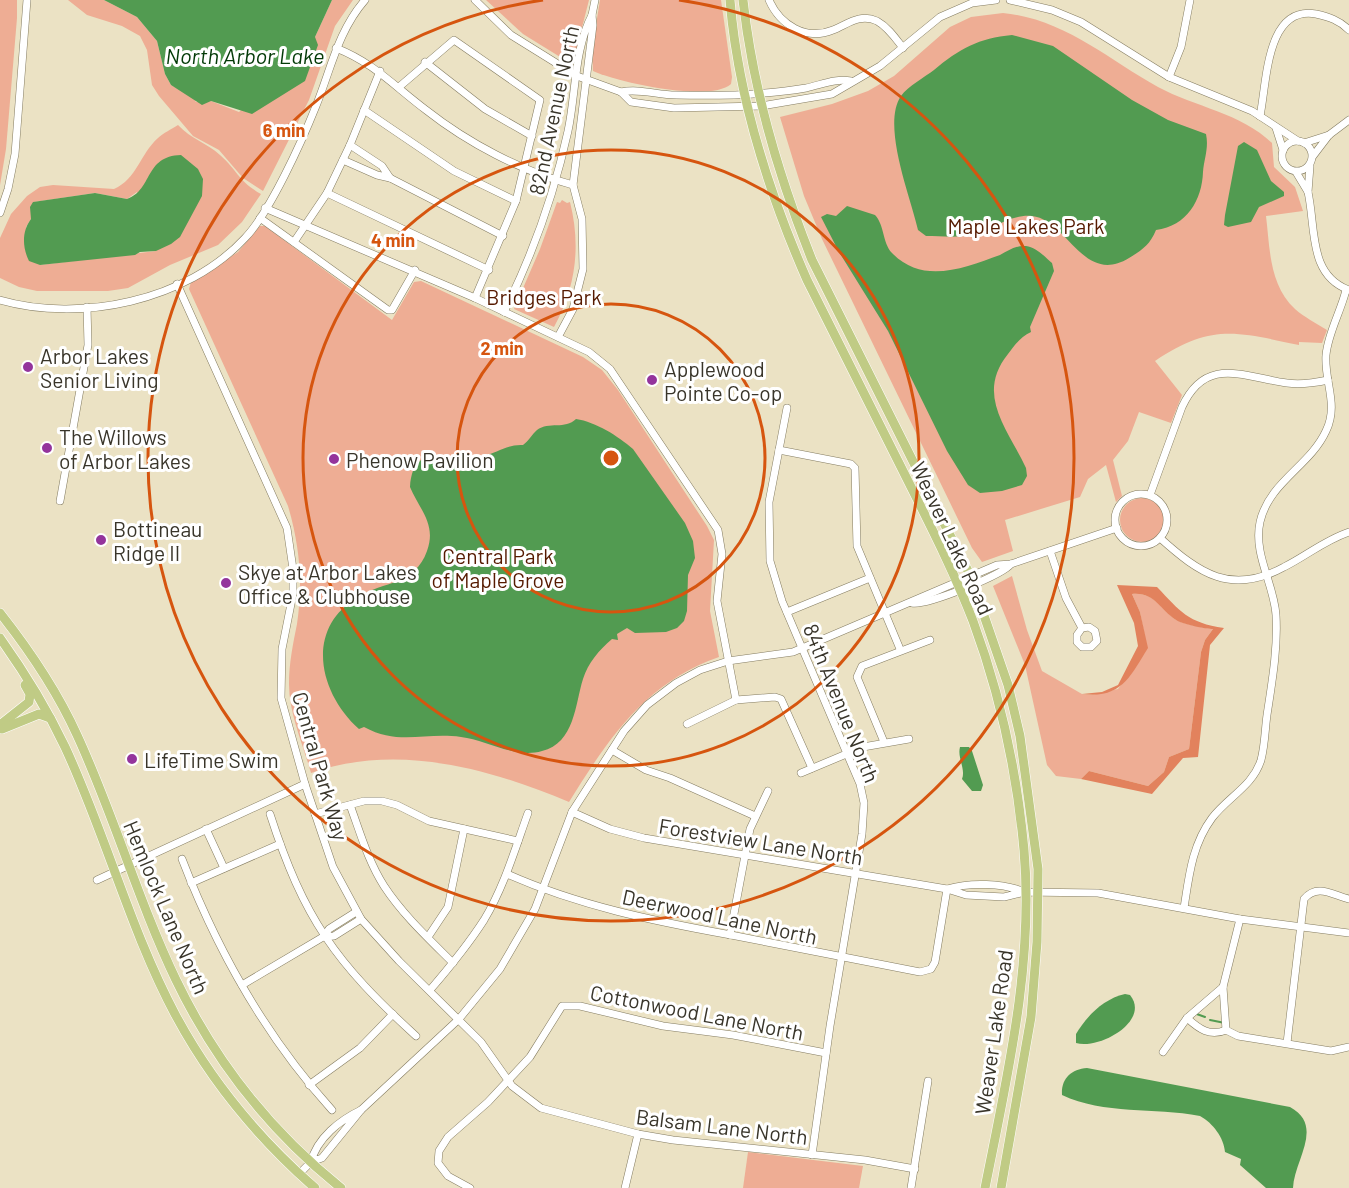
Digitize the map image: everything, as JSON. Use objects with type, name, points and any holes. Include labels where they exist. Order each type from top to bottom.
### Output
[{"type":"main road","name":"Weaver Lake Road","points":[[730,0],[747,106],[782,221],[807,280],[958,584],[992,679],[1003,726],[1024,850],[1025,892],[1017,1019],[986,1188]]},
{"type":"main road","name":"Weaver Lake Road","points":[[743,0],[758,92],[778,170],[812,260],[972,579],[1008,685],[1020,736],[1032,816],[1038,892],[1031,1017],[1000,1188]]},
{"type":"main road","name":"Hemlock Lane North","points":[[0,613],[47,680],[76,733],[169,965],[198,1023],[252,1101],[310,1162],[341,1188]]},
{"type":"main road","name":"Hemlock Lane North","points":[[0,639],[51,718],[66,749],[157,977],[195,1048],[248,1120],[315,1188]]},
{"type":"main road","points":[[0,639],[4,653],[28,689],[30,698],[28,704],[0,725]]},
{"type":"main road","points":[[0,730],[39,714],[51,718]]},
{"type":"street","points":[[0,213],[10,181],[15,154],[27,0]]},
{"type":"street","points":[[0,300],[44,307],[87,308],[145,297],[177,284],[227,255],[246,237],[266,208],[315,108],[343,30],[365,0]]},
{"type":"street","points":[[475,0],[511,35],[577,76],[621,93],[631,102],[654,106],[761,106],[832,94],[880,66],[949,11],[972,3],[996,0]]},
{"type":"street","name":"82nd Avenue North","points":[[558,337],[573,309],[583,262],[582,219],[573,184],[595,0]]},
{"type":"street","points":[[768,0],[781,20],[803,32],[823,33],[852,20],[864,18],[886,27],[903,48]]},
{"type":"street","points":[[1010,0],[1052,10],[1081,22],[1169,77],[1260,116],[1311,149],[1313,156]]},
{"type":"street","points":[[1169,77],[1180,47],[1190,0]]},
{"type":"street","points":[[1260,116],[1275,38],[1284,22],[1291,16],[1310,13],[1330,17],[1349,30]]},
{"type":"street","name":"82nd Avenue North","points":[[504,312],[537,241],[556,180],[568,131],[587,24],[592,15]]},
{"type":"street","points":[[399,87],[448,42],[458,42],[540,100],[516,201],[489,270],[475,298]]},
{"type":"street","points":[[336,48],[361,58],[380,71],[427,111],[479,146],[525,169],[573,184]]},
{"type":"street","points":[[425,62],[485,109],[532,136]]},
{"type":"street","points":[[294,242],[327,193],[350,145],[380,71]]},
{"type":"street","points":[[621,93],[633,90],[675,95],[744,93],[798,89],[841,80],[851,81]]},
{"type":"street","points":[[364,110],[454,171],[516,201]]},
{"type":"street","points":[[1184,908],[1192,861],[1201,836],[1216,813],[1248,783],[1261,759],[1276,641],[1276,613],[1260,545],[1260,522],[1275,490],[1326,432],[1332,404],[1328,380],[1327,346],[1348,290],[1324,273],[1317,259],[1308,192],[1313,156],[1329,135],[1349,120]]},
{"type":"street","points":[[1276,128],[1283,150],[1284,164],[1296,172],[1308,192]]},
{"type":"street","points":[[1283,150],[1287,144],[1329,135]]},
{"type":"street","points":[[350,145],[382,166],[390,178]]},
{"type":"street","points":[[343,160],[377,176],[390,178],[503,236]]},
{"type":"street","points":[[1296,172],[1310,166]]},
{"type":"street","points":[[327,193],[489,270]]},
{"type":"street","points":[[266,208],[415,270],[475,298],[590,352],[610,369],[718,530],[722,554],[717,601],[736,700]]},
{"type":"street","points":[[260,218],[388,310],[392,310],[415,270]]},
{"type":"street","name":"Central Park Way","points":[[177,284],[286,528],[293,585],[290,618],[282,649],[281,698],[305,784],[333,867],[361,919],[459,1019]]},
{"type":"street","points":[[60,501],[88,345],[87,308]]},
{"type":"street","points":[[1150,495],[1188,393],[1210,376],[1226,372],[1286,383],[1309,384],[1328,380]]},
{"type":"street","name":"84th Avenue North","points":[[787,408],[769,502],[768,549],[774,580],[847,754],[864,803],[864,820],[826,1053],[812,1155]]},
{"type":"street","points":[[778,450],[851,464],[856,473],[855,528],[858,546],[900,649]]},
{"type":"street","points":[[1137,494],[1150,495],[1158,500],[1167,514],[1167,522],[1160,538],[1145,546],[1136,545],[1121,536],[1117,528],[1116,516],[1120,505],[1137,494]]},
{"type":"street","points":[[299,1174],[310,1162],[322,1158],[361,1110],[459,1019],[506,959],[543,890],[572,812],[635,717],[654,699],[692,674],[728,661],[774,656],[802,649],[958,584],[1002,573],[1011,564],[1117,528]]},
{"type":"street","points":[[1160,538],[1194,567],[1218,578],[1237,580],[1266,575],[1349,532]]},
{"type":"street","points":[[1050,551],[1070,607],[1082,628]]},
{"type":"street","points":[[787,612],[870,578]]},
{"type":"street","points":[[884,741],[858,672],[862,666],[900,649],[930,640]]},
{"type":"street","points":[[687,724],[736,700],[775,697],[780,699],[812,768]]},
{"type":"street","points":[[801,773],[884,741],[909,739]]},
{"type":"street","points":[[612,750],[646,770],[670,778],[755,816]]},
{"type":"street","points":[[97,880],[305,784]]},
{"type":"street","points":[[730,935],[755,816],[768,791]]},
{"type":"street","points":[[315,814],[364,801],[390,803],[429,821],[518,841]]},
{"type":"street","points":[[350,804],[374,868],[385,887],[405,915],[453,963]]},
{"type":"street","name":"Forestview Lane North","points":[[572,812],[632,836],[745,857],[794,862],[947,889],[965,885],[1014,887],[1025,892],[1098,893],[1240,919],[1349,933]]},
{"type":"street","points":[[430,990],[453,963],[485,918],[507,874],[528,813]]},
{"type":"street","points":[[270,814],[296,888],[323,937],[350,973],[416,1036]]},
{"type":"street","points":[[206,829],[224,867]]},
{"type":"street","points":[[428,937],[448,907],[464,829]]},
{"type":"street","points":[[191,883],[280,844]]},
{"type":"street","points":[[182,859],[220,946],[242,985],[309,1085],[332,1110]]},
{"type":"street","name":"Deerwood Lane North","points":[[507,874],[543,890],[597,908],[920,972],[931,969],[935,962],[947,889]]},
{"type":"street","points":[[1287,1043],[1302,905],[1309,893],[1323,890],[1349,899]]},
{"type":"street","points":[[242,985],[323,937],[329,929],[356,912]]},
{"type":"street","points":[[323,937],[334,936],[361,919]]},
{"type":"street","points":[[1226,1030],[1223,987],[1240,919]]},
{"type":"street","points":[[1163,1052],[1187,1017],[1223,987]]},
{"type":"street","name":"Cottonwood Lane North","points":[[508,1081],[530,1057],[562,1006],[580,1006],[663,1026],[733,1035],[826,1053]]},
{"type":"street","points":[[309,1085],[360,1048],[393,1014]]},
{"type":"street","points":[[1187,1017],[1201,1030],[1209,1033],[1218,1034],[1226,1030]]},
{"type":"street","name":"Balsam Lane North","points":[[459,1019],[482,1042],[508,1081],[525,1098],[541,1108],[638,1134],[915,1169]]},
{"type":"street","points":[[1226,1030],[1238,1036],[1331,1051],[1349,1047]]},
{"type":"street","points":[[470,1188],[448,1176],[438,1163],[440,1151],[448,1137],[508,1081]]},
{"type":"street","points":[[911,1188],[928,1081]]},
{"type":"street","points":[[625,1188],[638,1134]]},
{"type":"green space","points":[[0,0],[17,0],[17,18],[6,149],[0,185]]},
{"type":"green space","points":[[68,0],[104,0],[137,17],[157,41],[165,74],[171,85],[192,96],[196,102],[211,101],[239,112],[315,37],[332,0],[353,0],[335,26],[309,100],[263,191],[243,178],[219,150],[193,136],[159,96],[152,85],[147,50],[140,36],[122,26],[87,15]]},
{"type":"green space","points":[[486,0],[589,0],[574,59],[565,60],[523,34]]},
{"type":"green space","points":[[600,0],[721,0],[732,77],[731,84],[704,92],[684,91],[642,85],[593,71],[592,49]]},
{"type":"green space","name":"Maple Lakes Park","points":[[1003,13],[1046,23],[1065,31],[1158,87],[1232,117],[1260,133],[1272,143],[1274,167],[1295,187],[1303,211],[1266,216],[1275,277],[1286,299],[1295,309],[1327,330],[1322,343],[1299,342],[1299,345],[1241,334],[1209,336],[1192,341],[1155,361],[1182,395],[1171,423],[1139,412],[1128,441],[1113,460],[1122,496],[1116,502],[1106,465],[1088,479],[1080,497],[1005,520],[1013,551],[982,562],[972,548],[822,239],[804,196],[780,117],[832,104],[868,91],[894,76],[950,27],[971,17]]},
{"type":"green space","points":[[178,125],[215,151],[247,185],[261,194],[242,222],[218,245],[170,265],[128,288],[108,291],[37,291],[19,287],[0,278],[0,238],[11,214],[27,196],[40,187],[53,185],[114,189],[128,179],[158,138]],"holes":[[[137,192],[156,251],[40,265],[26,227],[31,219],[34,202],[95,193],[127,199]]]},
{"type":"green space","name":"Bridges Park","points":[[562,200],[570,202],[576,250],[572,281],[554,327],[514,309],[557,202],[560,203]]},
{"type":"green space","name":"Central Park of Maple Grove","points":[[260,226],[265,226],[392,320],[414,282],[421,281],[583,357],[602,370],[618,390],[707,526],[714,540],[710,611],[719,657],[693,668],[670,682],[631,715],[599,756],[569,802],[507,779],[474,770],[409,760],[376,760],[343,764],[311,773],[294,718],[289,684],[300,594],[298,551],[292,521],[288,506],[189,289],[191,282],[238,252]]},
{"type":"green space","points":[[1142,498],[1151,499],[1158,504],[1163,511],[1163,529],[1158,536],[1151,541],[1142,542],[1133,541],[1126,536],[1121,529],[1120,520],[1121,511],[1126,504],[1133,499]]},
{"type":"green space","points":[[1012,576],[1027,630],[1042,671],[1082,694],[1092,695],[1118,689],[1147,648],[1140,612],[1132,594],[1152,598],[1176,620],[1213,629],[1205,640],[1201,652],[1189,749],[1169,757],[1164,772],[1148,786],[1089,771],[1081,779],[1056,776],[1047,765],[1025,665],[993,586]]},
{"type":"green space","points":[[748,1152],[863,1166],[859,1188],[743,1188]]},
{"type":"shaded area","points":[[1117,585],[1157,587],[1186,615],[1202,623],[1224,628],[1210,645],[1198,757],[1183,758],[1152,794],[1081,779],[1089,771],[1148,786],[1164,772],[1169,757],[1189,749],[1201,652],[1205,640],[1213,629],[1179,622],[1152,598],[1132,594],[1140,612],[1148,648],[1123,684],[1106,693],[1082,694],[1102,692],[1118,685],[1138,646],[1134,623]]},
{"type":"water","name":"North Arbor Lake","points":[[104,0],[332,0],[315,37],[318,45],[305,81],[252,114],[211,101],[202,105],[171,85],[165,74],[157,41],[137,17]]},
{"type":"water","points":[[1012,35],[1053,46],[1132,100],[1168,120],[1206,134],[1207,149],[1200,192],[1196,202],[1191,210],[1176,223],[1156,230],[1145,247],[1129,258],[1113,264],[1100,264],[1088,258],[1045,220],[1032,216],[1016,217],[979,233],[966,236],[926,236],[918,230],[896,143],[894,125],[896,109],[901,96],[912,85],[961,50],[989,39]]},
{"type":"water","points":[[1244,142],[1257,150],[1271,181],[1284,192],[1284,196],[1259,207],[1251,222],[1228,227],[1224,225],[1225,215],[1238,146]]},
{"type":"water","points":[[181,155],[198,169],[203,179],[202,196],[180,237],[171,244],[156,251],[140,252],[135,255],[40,265],[29,261],[24,239],[31,219],[30,207],[33,202],[95,193],[127,199],[135,195],[161,161]]},
{"type":"water","points":[[847,206],[875,215],[892,253],[904,263],[917,269],[944,271],[958,269],[1022,246],[1033,248],[1052,263],[1054,271],[1030,327],[1031,332],[1021,339],[1008,354],[999,369],[994,384],[994,398],[998,412],[1026,468],[1027,476],[1022,485],[1002,491],[980,493],[968,485],[947,451],[888,331],[839,252],[821,217],[827,214],[836,216]]},
{"type":"water","points":[[576,419],[606,430],[633,449],[685,523],[693,541],[695,558],[688,575],[687,611],[684,621],[677,628],[666,632],[635,633],[627,628],[617,634],[618,640],[612,639],[607,643],[594,657],[583,679],[572,721],[567,731],[553,747],[542,751],[522,753],[461,737],[400,737],[377,733],[364,727],[359,729],[334,698],[323,662],[324,643],[330,626],[341,610],[358,597],[407,576],[422,562],[430,541],[430,533],[426,517],[410,487],[418,462],[427,457],[436,456],[471,458],[488,455],[512,446],[523,445],[542,427],[567,424]]},
{"type":"water","points":[[960,747],[969,747],[972,751],[983,785],[981,791],[972,791],[962,779]]},
{"type":"water","points":[[1125,994],[1130,995],[1135,1005],[1134,1014],[1120,1031],[1097,1042],[1076,1043],[1076,1034],[1091,1015],[1103,1004]]},
{"type":"water","points":[[1087,1068],[1290,1107],[1300,1115],[1307,1134],[1293,1188],[1266,1188],[1240,1165],[1241,1159],[1225,1152],[1217,1131],[1200,1116],[1112,1108],[1062,1095],[1063,1084],[1068,1076],[1076,1070]]},
{"type":"waterway","points":[[1194,1013],[1205,1017]]},
{"type":"waterway","points":[[1210,1020],[1225,1023]]},
{"type":"place","name":"Arbor Lakes Senior Living","points":[[28,367]]},
{"type":"place","name":"Applewood Pointe Co-op","points":[[652,380]]},
{"type":"place","name":"The Willows of Arbor Lakes","points":[[47,448]]},
{"type":"place","name":"Phenow Pavilion","points":[[334,459]]},
{"type":"place","name":"Bottineau Ridge II","points":[[101,540]]},
{"type":"place","name":"Skye at Arbor Lakes Office & Clubhouse","points":[[226,583]]},
{"type":"place","name":"LifeTime Swim","points":[[132,759]]}]
